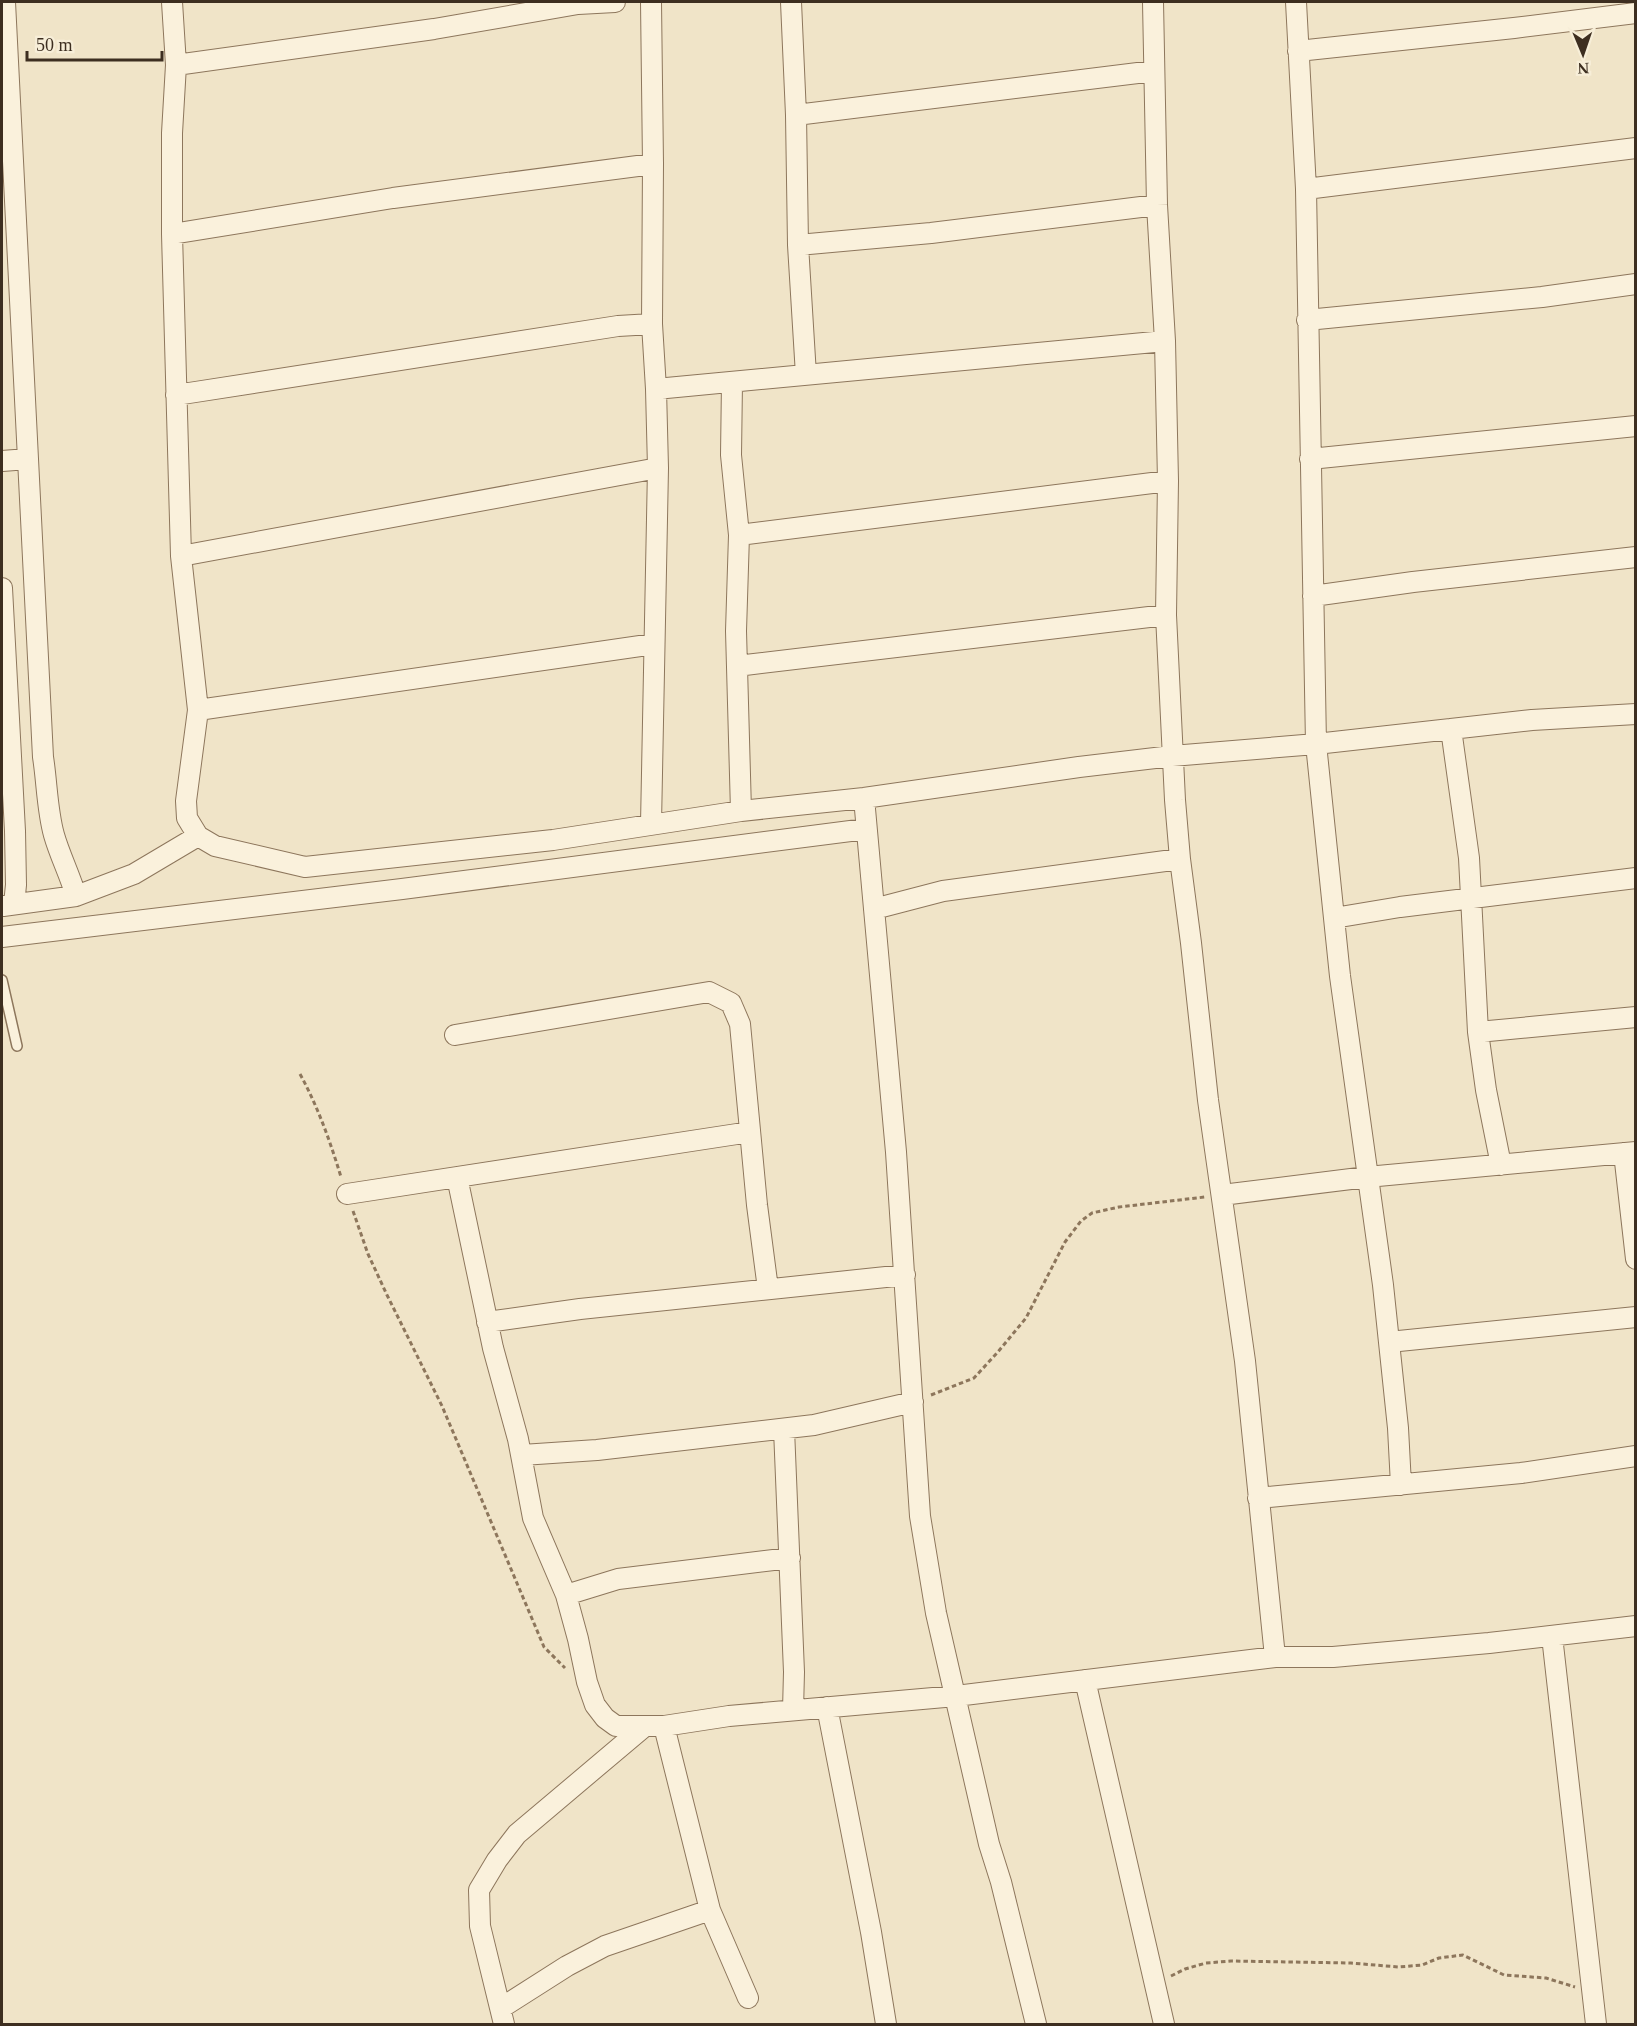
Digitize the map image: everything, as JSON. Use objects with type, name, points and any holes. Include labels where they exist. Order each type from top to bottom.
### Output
[{"type":"street","points":[[5,2],[5,78],[43,757],[53,833],[76,896]]},
{"type":"street","points":[[172,2],[176,65],[172,133],[172,234],[181,556],[198,710],[186,801],[187,818],[198,836],[215,846],[305,867],[553,840],[741,811],[864,798],[1172,756],[1316,744],[1532,720],[1635,714]]},
{"type":"street","points":[[176,65],[434,29],[578,4],[615,2]]},
{"type":"street","points":[[651,2],[652,324],[658,468],[651,824]]},
{"type":"street","points":[[791,2],[798,245],[806,375]]},
{"type":"street","points":[[1153,2],[1157,205],[1165,341],[1168,481],[1166,615],[1172,756],[1180,859],[1200,1035],[1245,1361],[1275,1657]]},
{"type":"street","points":[[1296,2],[1306,189],[1316,744],[1334,918],[1389,1342],[1401,1485]]},
{"type":"street","points":[[1298,51],[1635,13]]},
{"type":"street","points":[[796,115],[1154,71]]},
{"type":"street","points":[[1306,189],[1635,148]]},
{"type":"street","points":[[172,234],[393,198],[653,164]]},
{"type":"street","points":[[798,245],[931,233],[1157,205]]},
{"type":"street","points":[[1307,320],[1542,297],[1635,284]]},
{"type":"street","points":[[176,395],[618,326],[652,324]]},
{"type":"street","points":[[656,389],[1165,341]]},
{"type":"street","points":[[732,382],[731,455],[738,535],[736,632],[741,811]]},
{"type":"street","points":[[1310,459],[1635,426]]},
{"type":"street","points":[[2,461],[28,459]]},
{"type":"street","points":[[181,556],[658,468]]},
{"type":"street","points":[[738,535],[1168,481]]},
{"type":"street","points":[[1313,596],[1413,582],[1635,557]]},
{"type":"street","points":[[2,588],[15,831],[16,885],[8,905]]},
{"type":"street","points":[[737,666],[1166,615]]},
{"type":"street","points":[[198,710],[654,644]]},
{"type":"street","points":[[1451,729],[1469,858],[1478,1032],[1486,1090],[1502,1165]]},
{"type":"street","points":[[864,798],[896,1152],[920,1516],[936,1612],[989,1844],[1001,1882],[1036,2025]]},
{"type":"street","points":[[2,937],[866,829]]},
{"type":"street","points":[[8,905],[76,896],[135,874],[198,836]]},
{"type":"street","points":[[874,909],[943,891],[1180,859]]},
{"type":"street","points":[[305,867],[310,900]]},
{"type":"street","points":[[2,872],[8,905]]},
{"type":"street","points":[[1334,918],[1520,891],[1635,878]]},
{"type":"street","points":[[455,1035],[709,992],[731,1003],[740,1024],[768,1289]]},
{"type":"street","points":[[1478,1032],[1635,1017]]},
{"type":"street","points":[[347,1194],[750,1132]]},
{"type":"street","points":[[1222,1195],[1367,1177],[1630,1153],[1635,1258]]},
{"type":"street","points":[[457,1177],[487,1322],[522,1455],[533,1518],[566,1595],[587,1682],[596,1705],[604,1718],[616,1726],[654,1726],[729,1716],[956,1696],[1275,1657],[1333,1657],[1635,1626]]},
{"type":"street","points":[[487,1322],[550,1313],[905,1275]]},
{"type":"street","points":[[1389,1342],[1635,1317]]},
{"type":"street","points":[[522,1455],[597,1450],[784,1429],[865,1415],[913,1402]]},
{"type":"street","points":[[784,1429],[794,1672],[793,1710]]},
{"type":"street","points":[[1258,1498],[1521,1473],[1635,1456]]},
{"type":"street","points":[[566,1595],[618,1579],[790,1558]]},
{"type":"street","points":[[1552,1636],[1596,2025]]},
{"type":"street","points":[[1085,1680],[1164,2025]]},
{"type":"street","points":[[827,1707],[871,1932],[886,2025]]},
{"type":"street","points":[[654,1726],[710,1911],[748,1998]]},
{"type":"street","points":[[654,1726],[517,1834],[497,1860],[479,1890],[480,1926],[503,2017],[567,1966],[605,1946],[710,1911]]},
{"type":"lane","points":[[2,980],[17,1046]]},
{"type":"path","points":[[300,1074],[315,1101],[326,1128],[368,1254],[442,1407],[544,1647],[560,1665],[587,1682]]},
{"type":"path","points":[[913,1402],[974,1378],[1026,1318],[1065,1242],[1081,1221],[1092,1213],[1222,1195]]},
{"type":"path","points":[[1155,1984],[1185,1969],[1206,1963],[1231,1960],[1351,1963],[1399,1967],[1422,1965],[1438,1958],[1463,1955],[1504,1975],[1546,1978],[1593,1993]]}]
